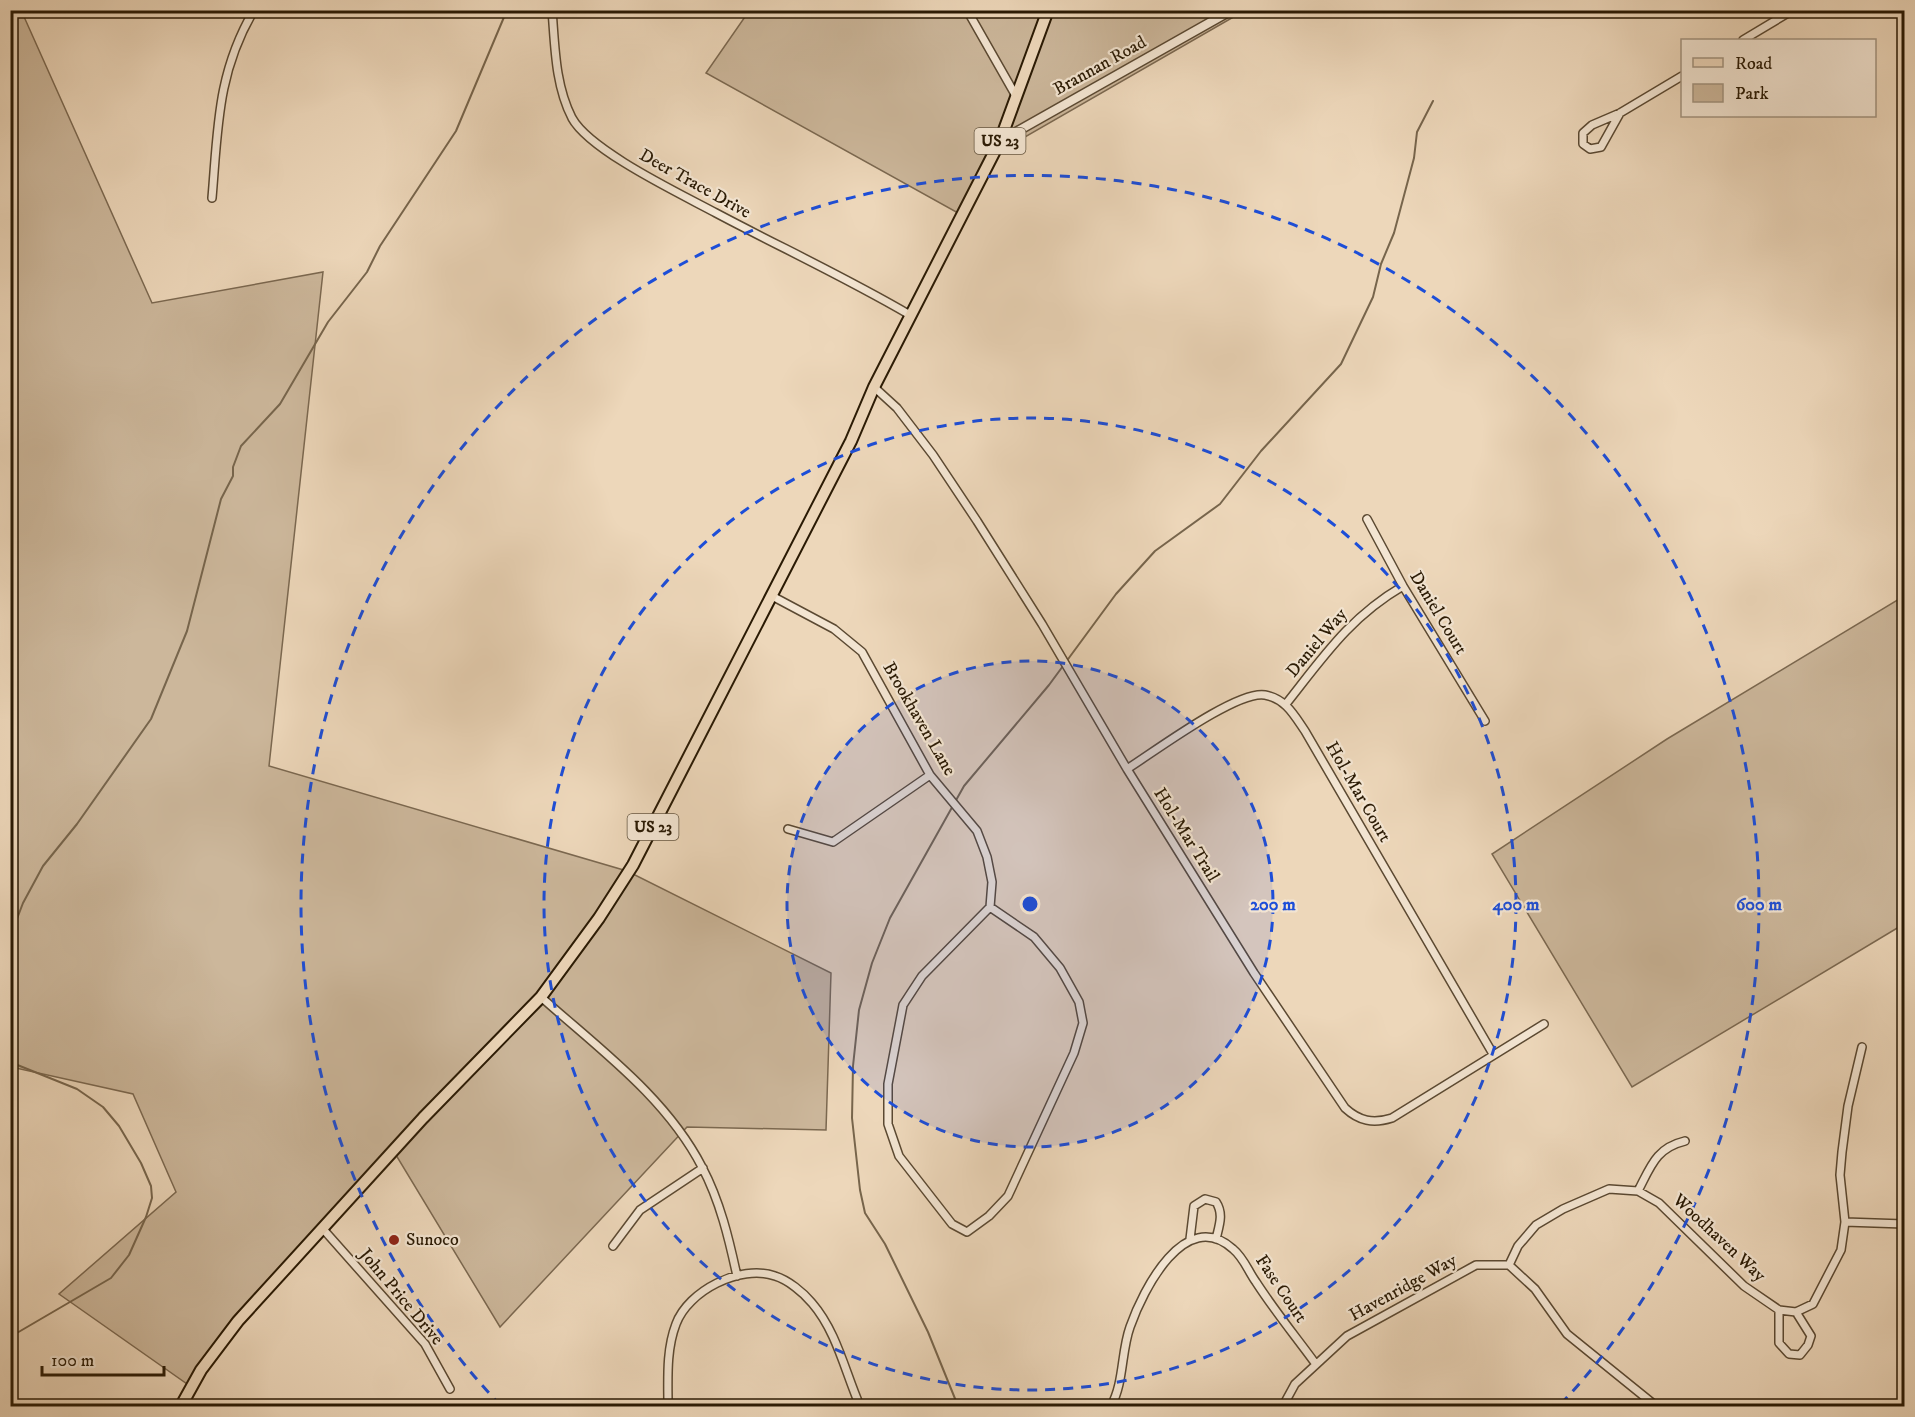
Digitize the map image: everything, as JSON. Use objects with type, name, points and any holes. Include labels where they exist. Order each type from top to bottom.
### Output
[{"type":"main road","name":"US 23","points":[[181,1407],[201,1370],[238,1321],[423,1118],[540,998],[563,970],[633,865],[852,441],[874,387],[1000,141],[1048,10]]},
{"type":"street","points":[[212,198],[218,119],[227,66],[254,10]]},
{"type":"street","name":"Deer Trace Drive","points":[[552,10],[562,94],[573,120],[592,140],[666,188],[910,315]]},
{"type":"street","points":[[967,10],[1016,96]]},
{"type":"street","name":"Brannan Road","points":[[1016,132],[1232,10]]},
{"type":"street","points":[[1745,39],[1793,10]]},
{"type":"street","points":[[1620,113],[1601,147],[1590,149],[1583,144],[1583,133],[1592,125],[1620,113],[1681,77]]},
{"type":"street","points":[[1000,141],[1016,132]]},
{"type":"street","name":"Hol-Mar Trail","points":[[874,387],[897,408],[939,464],[1042,624],[1127,769],[1297,1039],[1329,1088],[1354,1117],[1379,1122],[1392,1118],[1544,1024]]},
{"type":"street","name":"Daniel Court","points":[[1367,519],[1403,586],[1485,721]]},
{"type":"street","name":"Daniel Way","points":[[1286,704],[1346,629],[1374,603],[1403,586]]},
{"type":"street","name":"Brookhaven Lane","points":[[772,596],[834,629],[862,652],[930,774],[977,831],[987,857],[992,882],[990,907]]},
{"type":"street","points":[[1127,769],[1235,701],[1265,695],[1286,704]]},
{"type":"street","name":"Hol-Mar Court","points":[[1286,704],[1305,731],[1493,1054]]},
{"type":"street","points":[[788,829],[833,842],[930,774]]},
{"type":"street","points":[[990,907],[1034,937],[1060,968],[1080,1002],[1083,1023],[1074,1053],[1008,1196],[989,1216],[967,1232],[952,1224],[899,1156],[888,1124],[888,1084],[903,1005],[922,976],[990,907]]},
{"type":"street","points":[[540,998],[629,1075],[664,1112],[703,1168],[727,1232],[737,1276]]},
{"type":"street","points":[[1779,1310],[1779,1343],[1790,1354],[1800,1355],[1808,1345],[1810,1336],[1796,1312],[1813,1304],[1841,1250],[1845,1222],[1840,1175],[1842,1152],[1848,1106],[1862,1047]]},
{"type":"street","points":[[1638,1191],[1653,1161],[1669,1145],[1685,1141]]},
{"type":"street","points":[[613,1246],[640,1210],[703,1168]]},
{"type":"street","name":"Woodhaven Way","points":[[1509,1265],[1518,1246],[1536,1225],[1563,1209],[1609,1189],[1638,1191],[1659,1203],[1744,1286],[1779,1310],[1796,1312]]},
{"type":"street","points":[[1111,1407],[1130,1326],[1162,1266],[1175,1250],[1190,1239],[1216,1239],[1221,1211],[1216,1202],[1205,1200],[1194,1206],[1190,1239]]},
{"type":"street","points":[[1845,1222],[1905,1224]]},
{"type":"street","name":"John Price Drive","points":[[323,1229],[425,1344],[450,1389]]},
{"type":"street","name":"Fase Court","points":[[1216,1239],[1232,1247],[1242,1257],[1256,1283],[1315,1363]]},
{"type":"street","name":"Havenridge Way","points":[[1282,1407],[1295,1384],[1315,1363],[1347,1336],[1476,1265],[1509,1265]]},
{"type":"street","points":[[1509,1265],[1535,1289],[1567,1334],[1656,1407]]},
{"type":"street","points":[[668,1407],[669,1348],[676,1322],[694,1297],[713,1284],[737,1276],[775,1275],[789,1283],[811,1302],[831,1330],[860,1407]]},
{"type":"green space","points":[[21,10],[152,303],[323,272],[269,766],[627,871],[831,973],[826,1130],[687,1127],[500,1327],[396,1155],[288,1264],[190,1386],[59,1294],[176,1192],[133,1094],[11,1067],[10,11]]},
{"type":"green space","points":[[749,11],[1244,11],[992,156],[958,213],[706,73]]},
{"type":"green space","points":[[1904,596],[1904,924],[1632,1087],[1492,854],[1667,739]]},
{"type":"waterway","points":[[10,937],[23,903],[43,866],[77,824],[151,719],[187,631],[221,499],[233,476],[233,467],[241,446],[280,404],[328,322],[367,272],[380,246],[456,131],[507,10]]},
{"type":"waterway","points":[[958,1406],[928,1332],[885,1244],[865,1213],[860,1190],[852,1118],[853,1066],[859,1010],[872,963],[890,918],[964,786],[1049,685],[1116,594],[1155,551],[1220,504],[1261,451],[1341,364],[1373,297],[1381,264],[1394,233],[1414,158],[1417,132],[1433,101]]},
{"type":"waterway","points":[[10,1062],[77,1089],[103,1107],[119,1126],[141,1163],[151,1186],[152,1198],[129,1255],[111,1278],[10,1337]]},
{"type":"place","name":"Sunoco","points":[[394,1240]]}]
